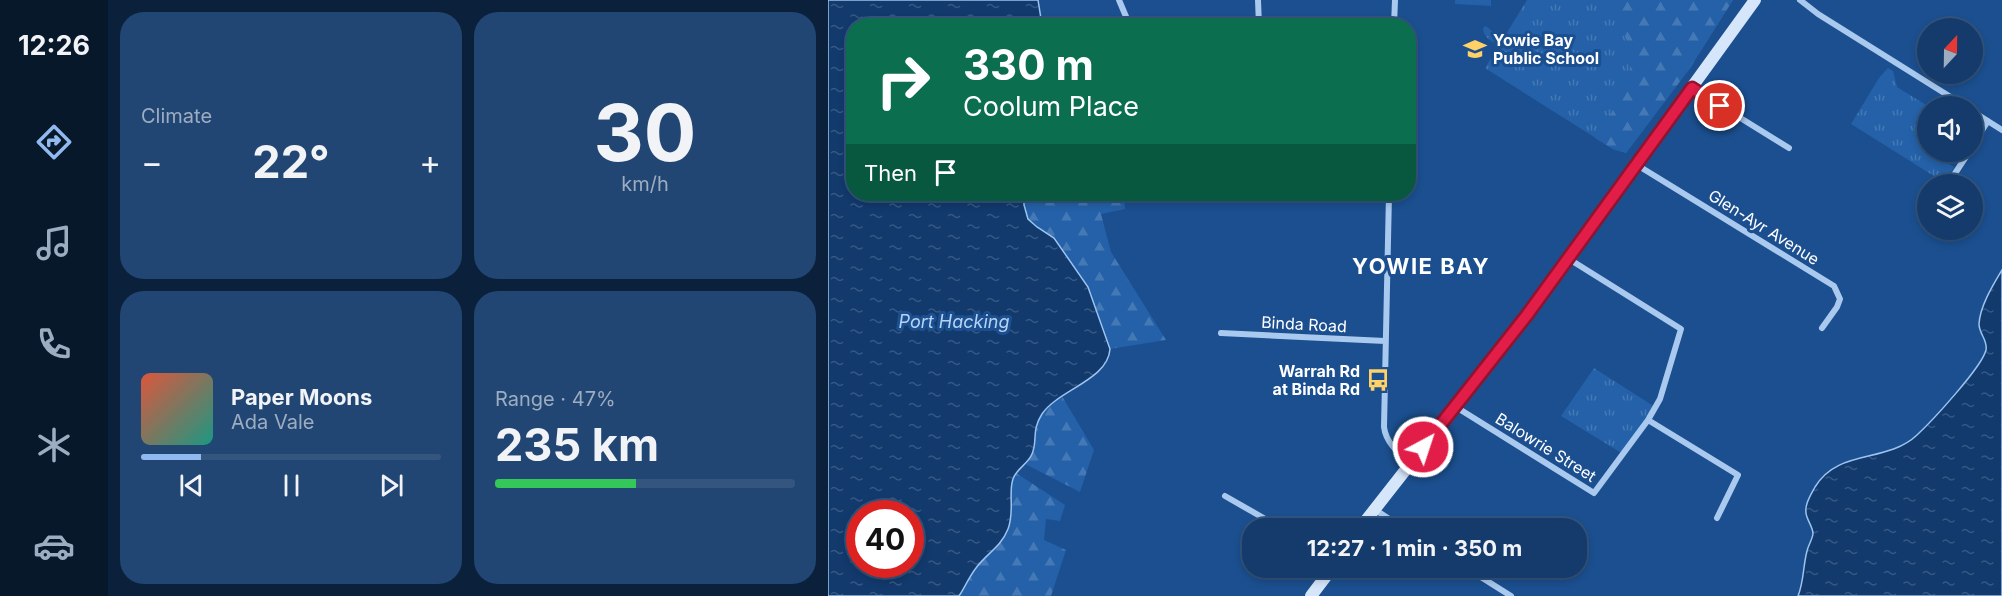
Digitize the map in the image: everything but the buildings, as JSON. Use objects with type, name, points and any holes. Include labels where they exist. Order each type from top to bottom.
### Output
[{"type":"street","points":[[1119,0],[1127,18]]},
{"type":"street","points":[[1258,0],[1259,18]]},
{"type":"street","points":[[1394,18],[1395,0]]},
{"type":"street","points":[[1367,518],[1456,407],[1569,259],[1755,0]]},
{"type":"street","points":[[1800,0],[1818,14],[1949,96]]},
{"type":"street","points":[[1692,88],[1789,148]]},
{"type":"street","points":[[1983,118],[2002,130]]},
{"type":"street","points":[[1983,129],[1988,121]]},
{"type":"street","name":"Glen-Ayr Avenue","points":[[1637,165],[1834,286],[1839,300],[1837,307],[1822,328]]},
{"type":"street","points":[[1389,201],[1383,410],[1385,435],[1393,447],[1410,462]]},
{"type":"street","name":"Balowrie Street","points":[[1456,407],[1594,493],[1648,420],[1660,399],[1681,329],[1569,259]]},
{"type":"street","name":"Binda Road","points":[[1221,333],[1385,341]]},
{"type":"street","points":[[1648,420],[1738,475],[1717,518]]},
{"type":"street","points":[[1225,496],[1264,518]]},
{"type":"street","points":[[1374,508],[1388,518]]},
{"type":"street","points":[[1311,596],[1325,578]]},
{"type":"street","points":[[1482,578],[1511,596]]},
{"type":"green space","points":[[1455,0],[1491,0],[1491,6],[1455,4]]},
{"type":"green space","points":[[1527,0],[1733,0],[1690,68],[1626,153],[1613,149],[1485,68]]},
{"type":"green space","points":[[1593,0],[1733,0],[1690,68],[1626,153],[1613,149],[1595,138],[1627,82],[1630,53],[1626,38],[1617,23]]},
{"type":"green space","points":[[1486,26],[1498,36],[1496,43],[1485,35],[1483,28]]},
{"type":"green space","points":[[1888,68],[1893,71],[1897,87],[1917,99],[1917,162],[1946,162],[1954,167],[1950,174],[1931,174],[1851,124],[1879,78]]},
{"type":"green space","points":[[1024,201],[1124,201],[1125,209],[1101,214],[1111,252],[1166,340],[1110,349],[1088,287],[1054,238],[1028,219]]},
{"type":"green space","points":[[1594,368],[1655,407],[1623,454],[1561,416]]},
{"type":"green space","points":[[1062,396],[1094,450],[1080,492],[1025,464],[1031,453],[1038,422],[1048,407]]},
{"type":"green space","points":[[1016,473],[1065,505],[1060,521],[1046,519],[1044,540],[1066,550],[1051,596],[959,596],[976,568],[998,545],[1005,534],[1010,521],[1012,485]]},
{"type":"water","name":"Port Hacking","points":[[828,0],[1038,0],[1041,18],[846,18],[846,201],[1024,201],[1028,219],[1054,238],[1088,287],[1110,349],[1101,369],[1059,398],[1042,414],[1037,425],[1032,454],[1013,479],[1008,529],[997,546],[971,575],[959,596],[828,596]]},
{"type":"water","points":[[2002,270],[2002,596],[1798,596],[1807,551],[1813,534],[1806,513],[1806,505],[1815,487],[1837,466],[1905,444],[1917,435],[1956,394],[1983,358],[1986,350],[1986,343],[1979,328],[1980,317]]},
{"type":"place","name":"Yowie Bay Public School","points":[[1475,49]]},
{"type":"place","name":"Warrah Rd at Binda Rd","points":[[1378,380]]},
{"type":"district","name":"YOWIE BAY","points":[[1421,266]]},
{"type":"route","points":[[1423,447],[1527,315],[1692,88],[1720,106]]}]
